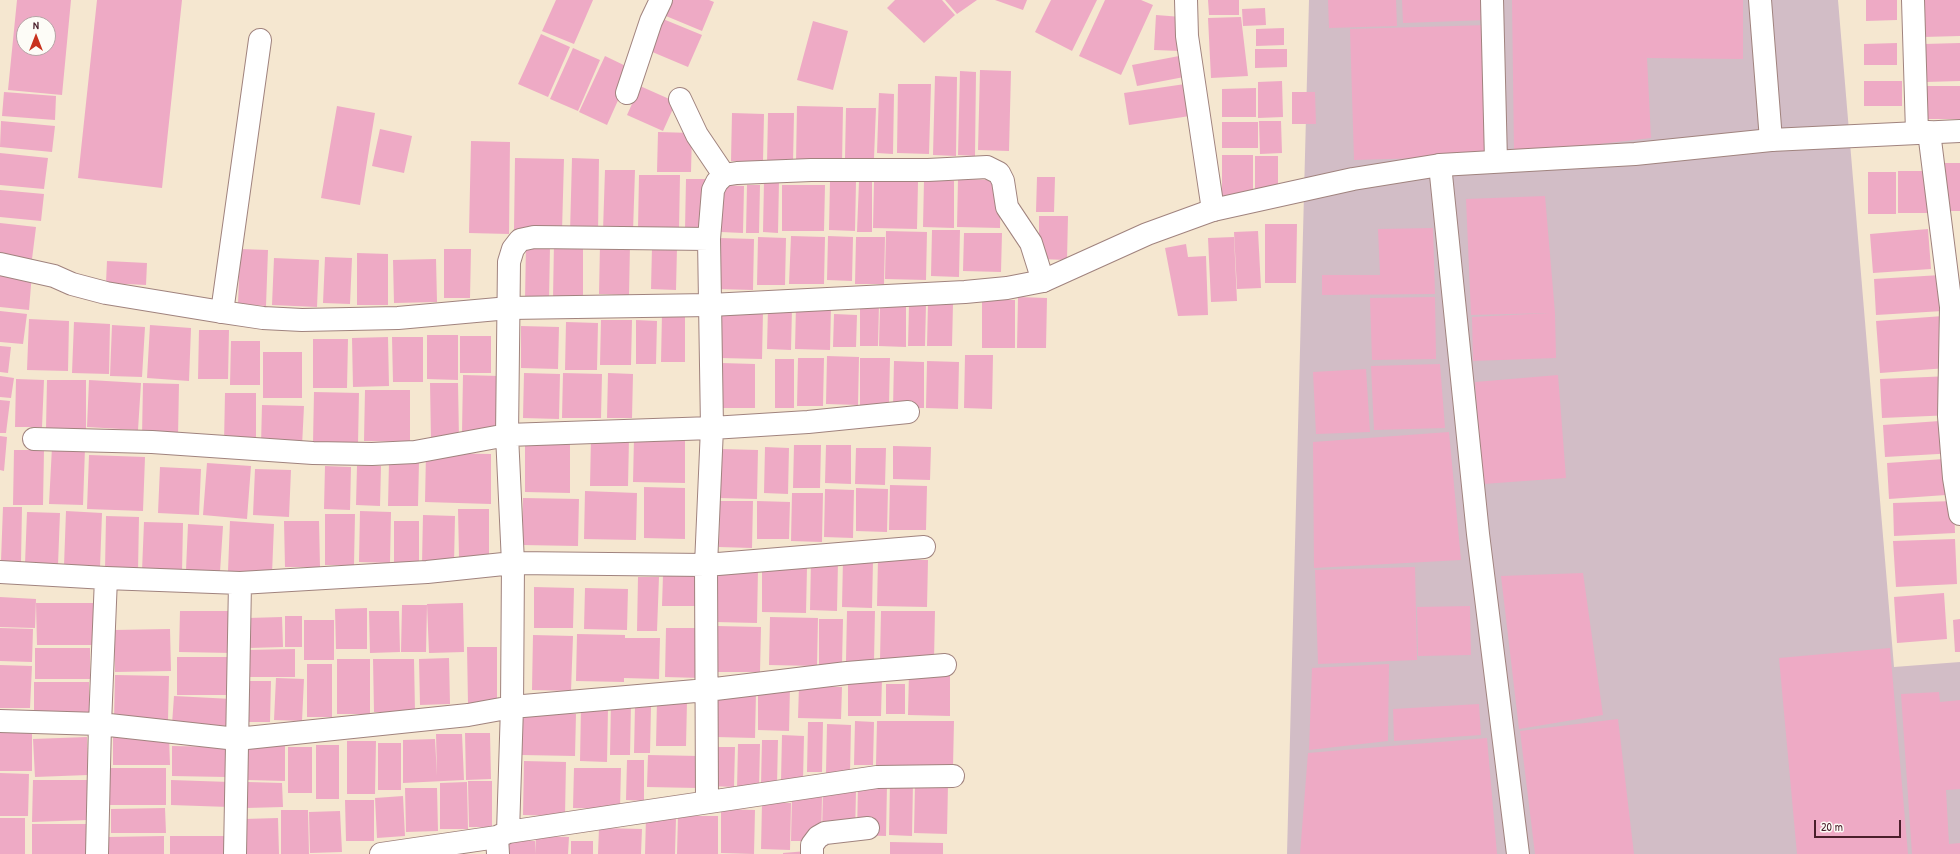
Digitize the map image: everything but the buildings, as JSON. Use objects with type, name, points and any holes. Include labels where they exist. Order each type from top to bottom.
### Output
[{"type":"street","points":[[627,93],[651,21],[661,0]]},
{"type":"street","points":[[1186,0],[1187,36],[1213,210]]},
{"type":"street","points":[[1492,0],[1496,161]]},
{"type":"street","points":[[1760,0],[1771,140]]},
{"type":"street","points":[[1913,0],[1923,132],[1955,307],[1949,416],[1956,453],[1954,478],[1960,514]]},
{"type":"street","points":[[222,312],[260,40]]},
{"type":"street","points":[[680,99],[697,135],[724,175]]},
{"type":"street","points":[[0,264],[54,276],[72,284],[106,293],[263,318],[302,320],[398,318],[509,308],[710,305],[965,292],[1006,288],[1043,281],[1147,234],[1213,210],[1353,179],[1440,165],[1636,154],[1771,140],[1960,131]]},
{"type":"street","points":[[1440,165],[1478,534],[1518,854]]},
{"type":"street","points":[[707,802],[706,565],[712,428],[709,239],[713,190],[717,182],[724,175],[811,170],[928,170],[987,167],[994,169],[999,173],[1003,181],[1007,207],[1031,243],[1043,281]]},
{"type":"street","points":[[501,841],[512,707],[513,564],[507,435],[510,262],[513,248],[520,240],[534,236],[709,239]]},
{"type":"street","points":[[34,439],[152,442],[313,453],[372,454],[415,452],[507,435],[712,428],[808,422],[908,412]]},
{"type":"street","points":[[0,572],[240,583],[428,572],[513,564],[706,565],[924,547]]},
{"type":"street","points":[[97,854],[100,724],[106,578]]},
{"type":"street","points":[[235,854],[240,583]]},
{"type":"street","points":[[0,721],[100,724],[237,739],[468,715],[512,707],[707,690],[847,673],[945,665]]},
{"type":"street","points":[[381,854],[501,841],[707,802],[877,777],[953,776]]},
{"type":"street","points":[[812,854],[812,845],[818,837],[825,833],[868,828]]},
{"type":"shaded area","points":[[1309,0],[1838,0],[1894,667],[1960,662],[1960,854],[1287,854]]}]
